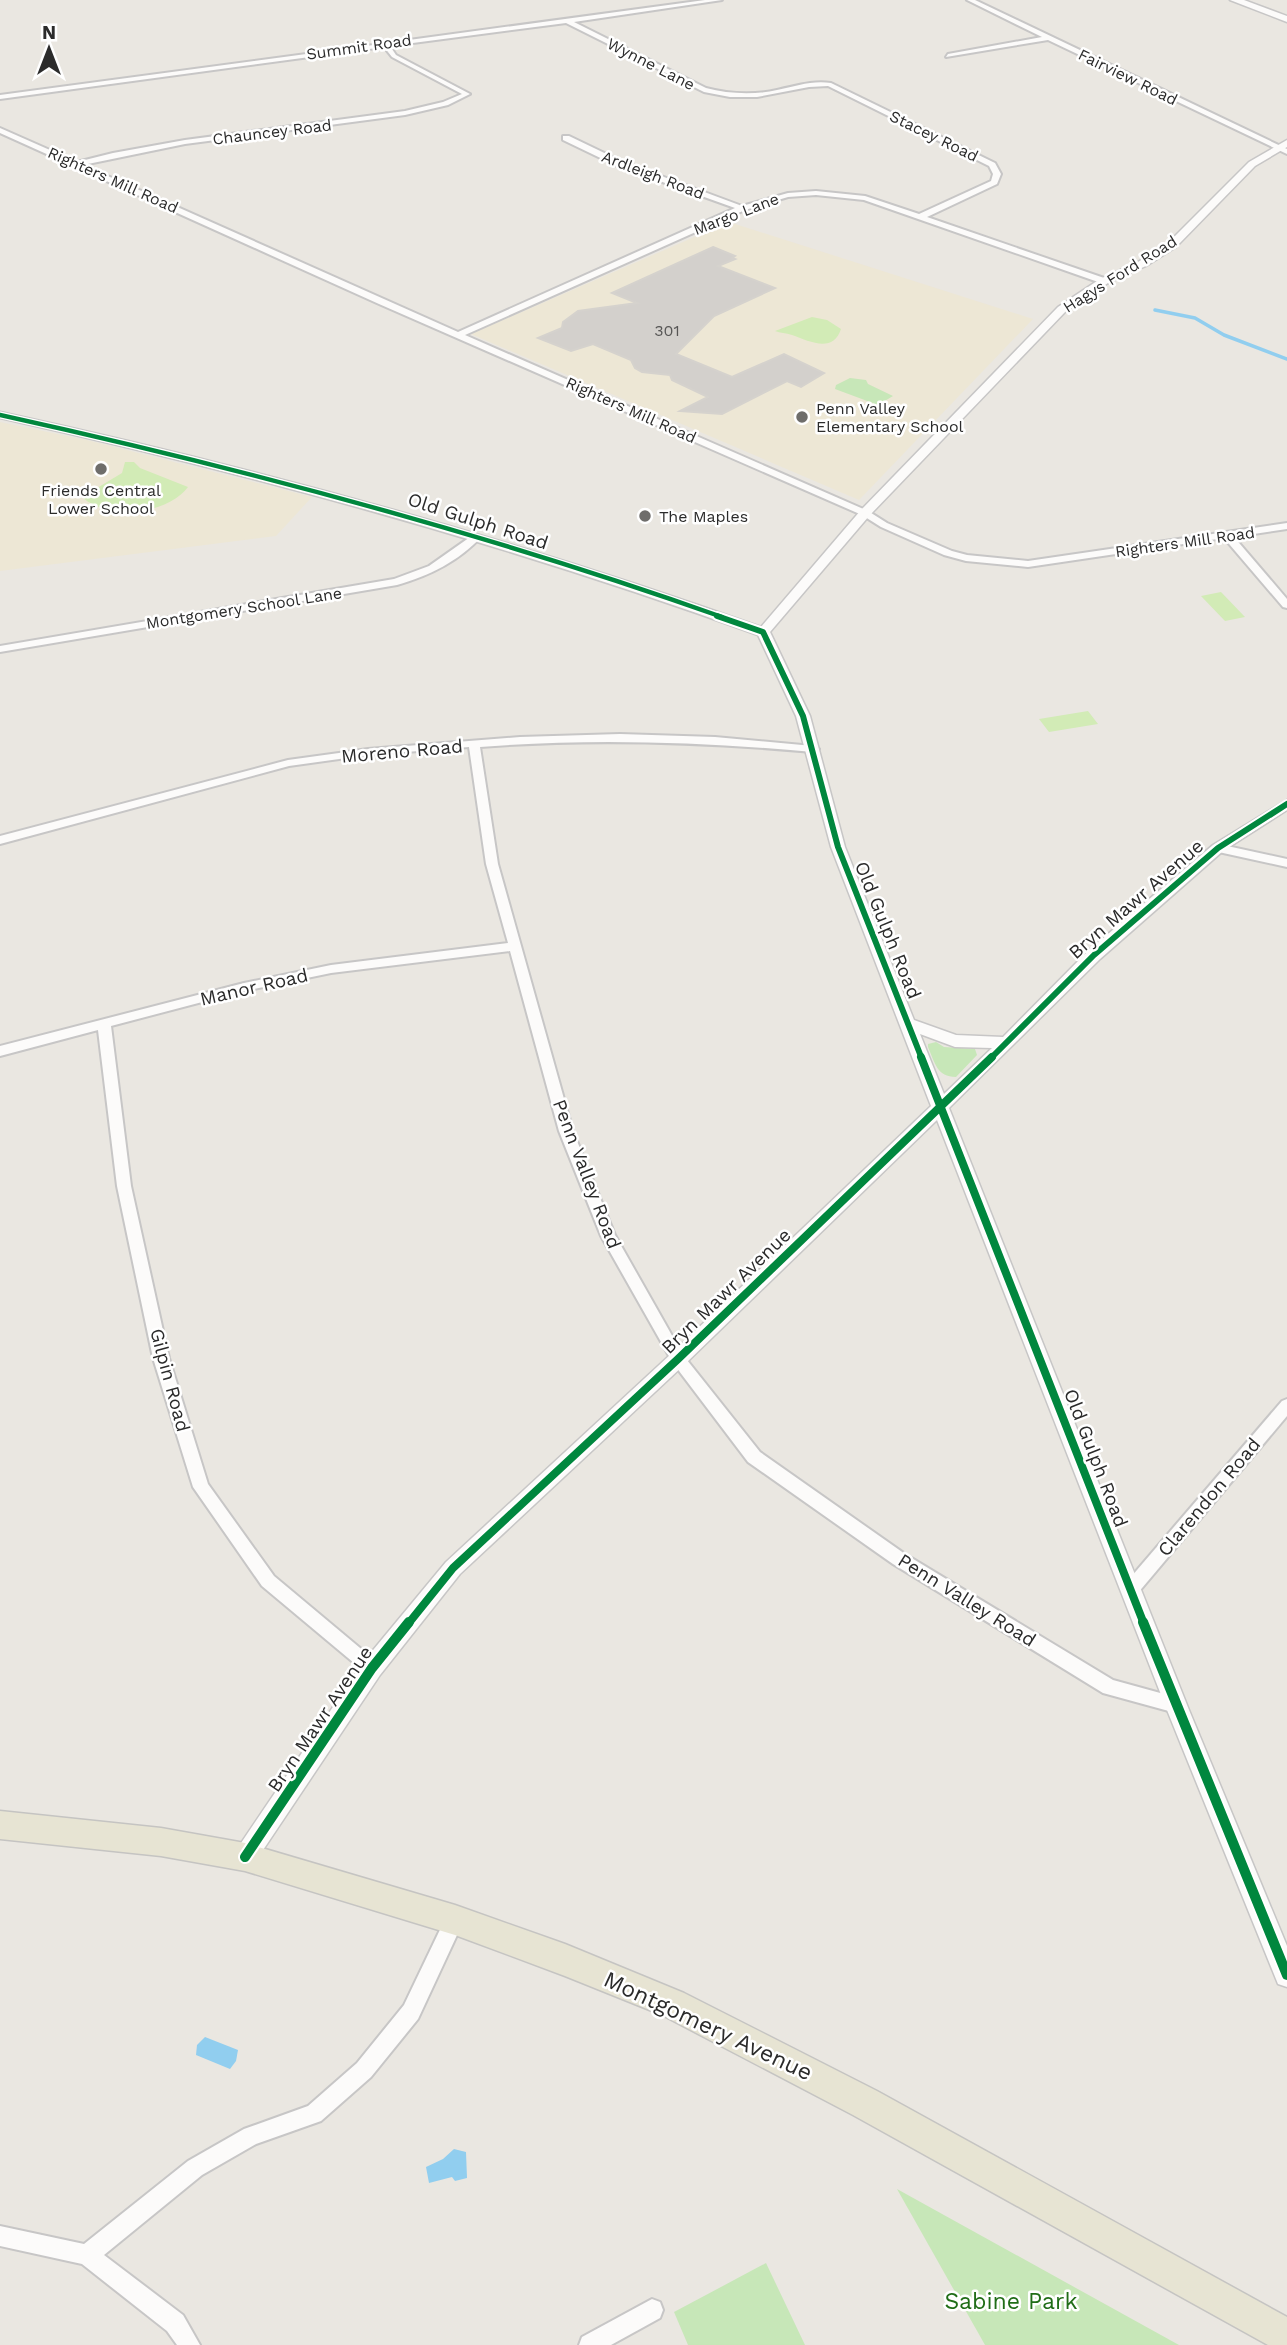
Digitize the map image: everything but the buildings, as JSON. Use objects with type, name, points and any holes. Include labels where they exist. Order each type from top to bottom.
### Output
[{"type":"main road","points":[[1235,0],[1287,19]]},
{"type":"main road","name":"Montgomery Avenue","points":[[0,1825],[161,1842],[245,1857],[455,1920],[673,2004],[865,2103],[1287,2336]]},
{"type":"street","name":"Summit Road","points":[[0,97],[384,43],[719,0]]},
{"type":"street","name":"Fairview Road","points":[[970,0],[1284,148]]},
{"type":"street","name":"Wynne Lane","points":[[566,20],[688,84],[713,93],[747,96],[824,83]]},
{"type":"street","points":[[948,56],[1047,38]]},
{"type":"street","name":"Chauncey Road","points":[[77,164],[118,152],[404,113],[467,94],[394,56],[384,43]]},
{"type":"street","name":"Stacey Road","points":[[824,83],[833,85],[992,165],[997,174],[994,182],[922,216]]},
{"type":"street","name":"Righters Mill Road","points":[[0,130],[865,513],[884,525],[948,553],[967,558],[1028,564],[1287,526]]},
{"type":"street","name":"Ardleigh Road","points":[[566,138],[618,163],[742,208]]},
{"type":"street","name":"Hagys Ford Road","points":[[763,632],[865,513],[1062,309],[1104,281],[1142,264],[1172,245],[1242,173],[1284,148]]},
{"type":"street","name":"Margo Lane","points":[[460,334],[742,208],[788,195],[816,193],[865,198],[1104,281]]},
{"type":"street","name":"Old Gulph Road","points":[[0,415],[141,445],[387,508],[763,632],[803,716],[838,847],[1177,1705],[1287,1975]]},
{"type":"street","points":[[1227,535],[1287,604]]},
{"type":"street","name":"Montgomery School Lane","points":[[0,649],[383,586],[417,578],[437,569],[476,537]]},
{"type":"street","name":"Moreno Road","points":[[0,840],[288,763],[368,752],[620,737],[715,740],[813,749]]},
{"type":"street","name":"Penn Valley Road","points":[[474,744],[492,864],[566,1130],[608,1236],[678,1359],[754,1457],[899,1559],[1108,1686],[1177,1705]]},
{"type":"street","name":"Bryn Mawr Avenue","points":[[245,1857],[372,1668],[453,1568],[678,1359],[1007,1043],[1094,955],[1218,848],[1287,804]]},
{"type":"street","points":[[1218,848],[1287,863]]},
{"type":"street","name":"Manor Road","points":[[0,1051],[244,987],[331,969],[513,946]]},
{"type":"street","name":"Gilpin Road","points":[[104,1024],[124,1186],[161,1358],[201,1487],[268,1581],[372,1668]]},
{"type":"street","points":[[909,1024],[955,1041],[1007,1043]]},
{"type":"street","name":"Clarendon Road","points":[[1131,1589],[1287,1405]]},
{"type":"street","points":[[87,2255],[195,2168],[251,2136],[314,2114],[364,2070],[411,2012],[455,1920]]},
{"type":"street","points":[[0,2236],[87,2255],[175,2323],[189,2345]]},
{"type":"street","points":[[590,2345],[652,2310]]},
{"type":"shaded area","name":"Penn Valley Elementary School","points":[[729,222],[1033,319],[859,500],[471,334]]},
{"type":"shaded area","name":"Friends Central Lower School","points":[[0,422],[91,441],[312,497],[276,536],[0,571]]},
{"type":"green space","points":[[812,317],[827,320],[841,329],[837,337],[820,344],[775,331]]},
{"type":"green space","points":[[850,378],[866,380],[868,384],[893,396],[878,405],[835,389],[836,385]]},
{"type":"green space","points":[[125,462],[134,462],[140,468],[188,487],[166,504],[137,512],[107,509],[93,505],[82,497],[122,473]]},
{"type":"green space","points":[[1221,592],[1245,617],[1225,621],[1201,596]]},
{"type":"green space","points":[[1088,711],[1098,724],[1049,732],[1039,719]]},
{"type":"green space","points":[[936,1042],[944,1047],[975,1049],[977,1055],[956,1077],[945,1075],[938,1068],[928,1047],[928,1044]]},
{"type":"green space","name":"Sabine Park","points":[[897,2189],[1179,2345],[985,2345]]},
{"type":"green space","points":[[766,2263],[805,2345],[688,2345],[674,2312]]},
{"type":"water","points":[[205,2037],[238,2050],[236,2061],[230,2069],[196,2055],[197,2045]]},
{"type":"water","points":[[454,2149],[466,2152],[467,2178],[455,2181],[452,2177],[429,2183],[426,2167],[443,2159]]},
{"type":"waterway","points":[[1155,310],[1195,318],[1224,335],[1287,359]]},
{"type":"cycle path","points":[[0,415],[194,459],[481,537],[763,632],[803,716],[838,847],[1178,1710],[1287,1975]]},
{"type":"cycle path","points":[[245,1857],[372,1668],[453,1568],[678,1359],[1007,1043],[1094,955],[1218,848],[1287,804]]},
{"type":"place","name":"Penn Valley Elementary School","points":[[802,417]]},
{"type":"place","name":"Friends Central Lower School","points":[[101,469]]},
{"type":"place","name":"The Maples","points":[[645,516]]}]
